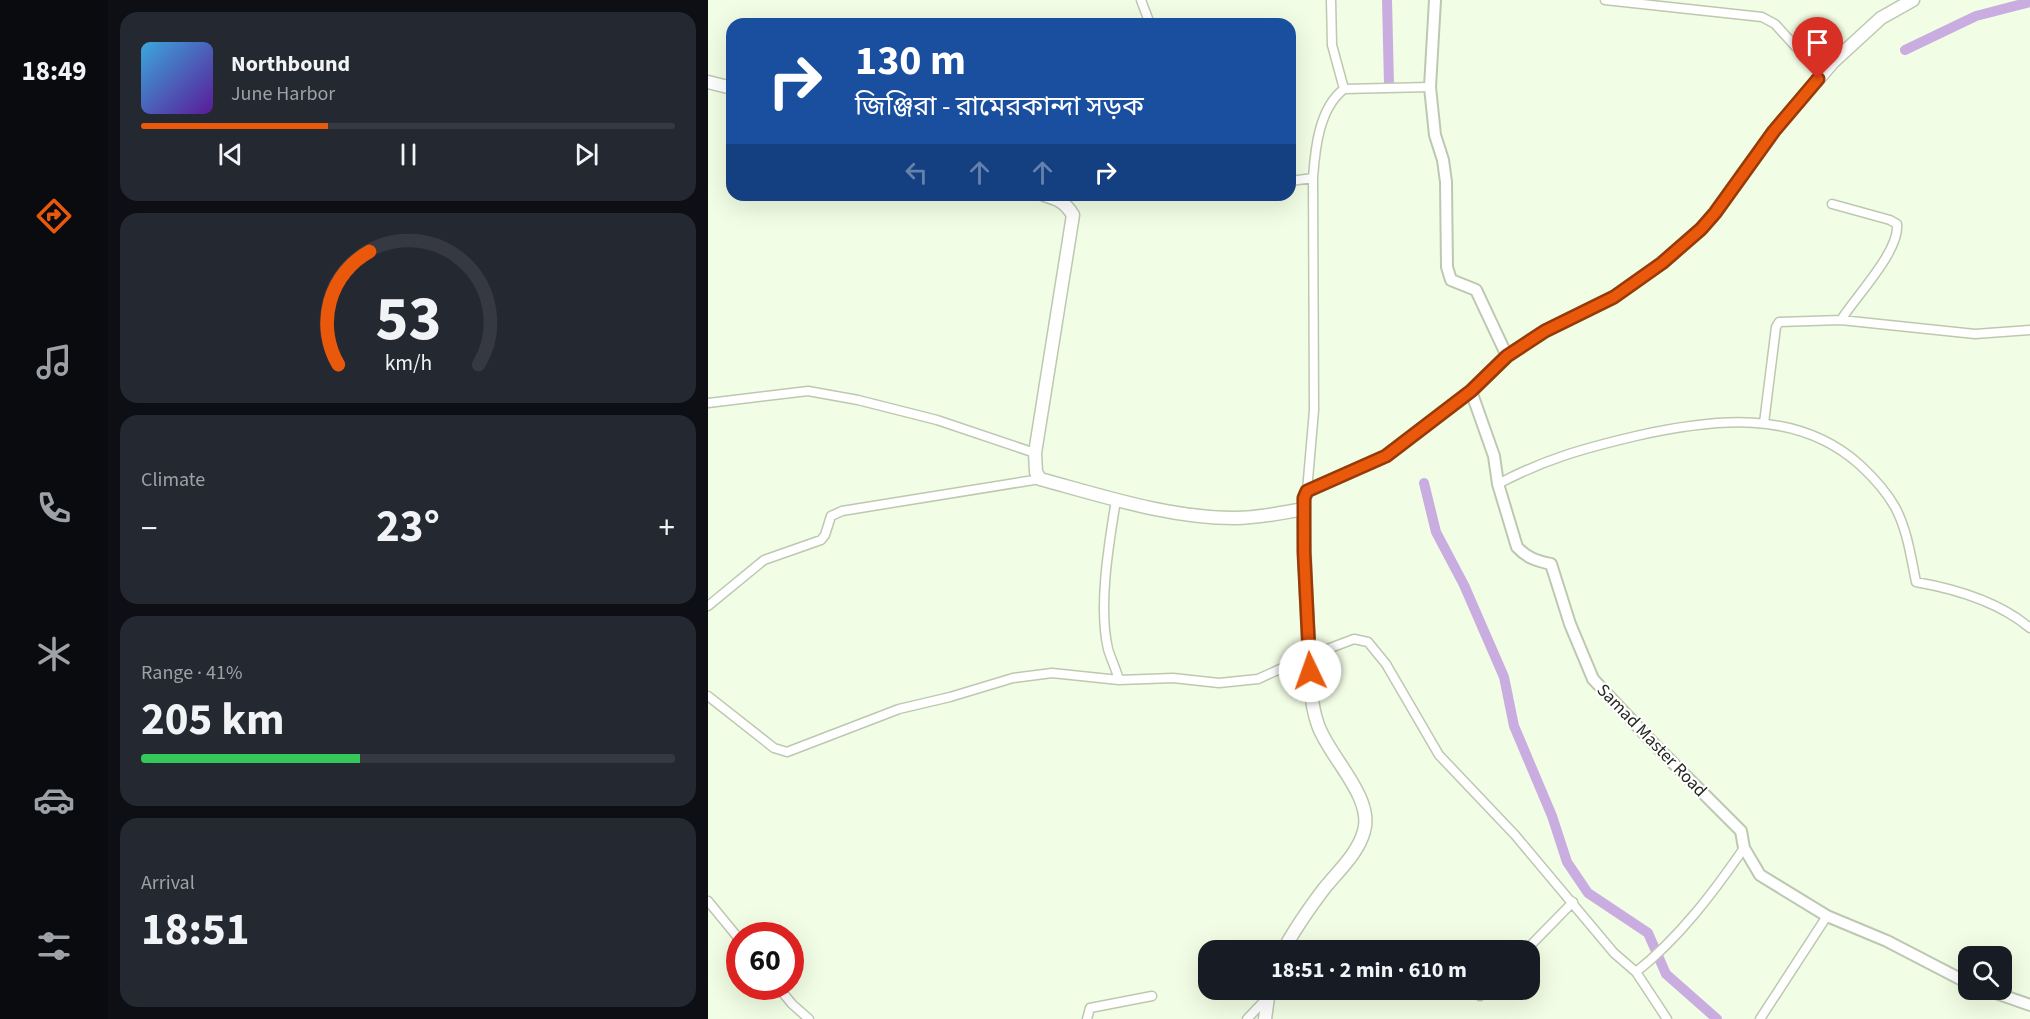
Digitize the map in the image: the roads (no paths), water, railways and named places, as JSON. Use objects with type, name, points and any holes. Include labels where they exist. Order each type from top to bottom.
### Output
[{"type":"main road","points":[[1288,940],[1296,926],[1353,854],[1365,831],[1366,814],[1362,800],[1321,735],[1315,718],[1309,656],[1304,509],[1307,491],[1386,456],[1471,391],[1507,356],[1545,331],[1614,297],[1662,263],[1701,229],[1774,131],[1833,62],[1881,18],[1913,0]]},
{"type":"main road","points":[[708,82],[726,86]]},
{"type":"main road","points":[[1062,201],[1073,214],[1035,453],[1036,472],[1040,479],[1116,500],[1202,516],[1235,518],[1265,516],[1304,509]]},
{"type":"main road","points":[[1265,1019],[1267,1000]]},
{"type":"street","points":[[1141,0],[1148,18]]},
{"type":"street","points":[[1331,0],[1332,45],[1344,89]]},
{"type":"street","points":[[1435,0],[1430,87],[1435,135],[1443,160],[1447,267],[1451,280],[1476,290],[1507,356]]},
{"type":"street","points":[[1605,0],[1762,17],[1774,24],[1795,46],[1833,62]]},
{"type":"street","points":[[1307,491],[1314,410],[1313,178],[1316,146],[1333,97],[1344,89],[1430,87]]},
{"type":"street","points":[[1296,180],[1313,178]]},
{"type":"street","points":[[1832,204],[1890,220],[1897,224],[1898,232],[1875,275],[1841,320]]},
{"type":"street","points":[[1764,423],[1776,327],[1785,321],[1841,320],[1975,334],[2030,330]]},
{"type":"street","points":[[708,403],[808,391],[858,400],[937,420],[1035,453]]},
{"type":"street","name":"Samad Master Road","points":[[1471,391],[1494,456],[1498,483],[1517,546],[1534,560],[1551,564],[1570,624],[1593,679],[1741,831],[1744,848],[1760,875],[1827,916],[1887,941],[1958,978]]},
{"type":"street","points":[[1498,483],[1528,468],[1576,450],[1684,425],[1720,422],[1778,424],[1817,436],[1848,454],[1878,482],[1896,508],[1906,537],[1916,582],[1954,589],[1976,597],[2019,619],[2030,628]]},
{"type":"street","points":[[708,606],[764,560],[821,540],[831,516],[842,511],[1040,479]]},
{"type":"street","points":[[1116,500],[1109,546],[1105,623],[1108,648],[1119,680]]},
{"type":"street","points":[[708,696],[774,748],[787,752],[899,709],[950,697],[1013,678],[1052,672],[1119,680],[1173,678],[1219,683],[1258,679],[1354,639],[1368,642],[1386,663],[1439,755],[1515,835],[1614,953],[1636,972],[1667,1019]]},
{"type":"street","points":[[1636,972],[1665,946],[1718,886],[1744,848]]},
{"type":"street","points":[[708,901],[726,923]]},
{"type":"street","points":[[1536,940],[1573,902]]},
{"type":"street","points":[[1760,1019],[1827,916]]},
{"type":"street","points":[[1087,1019],[1090,1008],[1152,996]]},
{"type":"street","points":[[2012,999],[2030,1005]]},
{"type":"street","points":[[789,1000],[809,1019]]},
{"type":"street","points":[[1247,1019],[1263,1000]]},
{"type":"waterway","points":[[1387,0],[1389,85]]},
{"type":"waterway","points":[[1905,50],[1976,16],[2030,2]]},
{"type":"waterway","points":[[1424,483],[1436,532],[1464,585],[1504,677],[1514,726],[1552,816],[1567,862],[1588,893],[1648,933],[1666,974],[1717,1019]]}]
